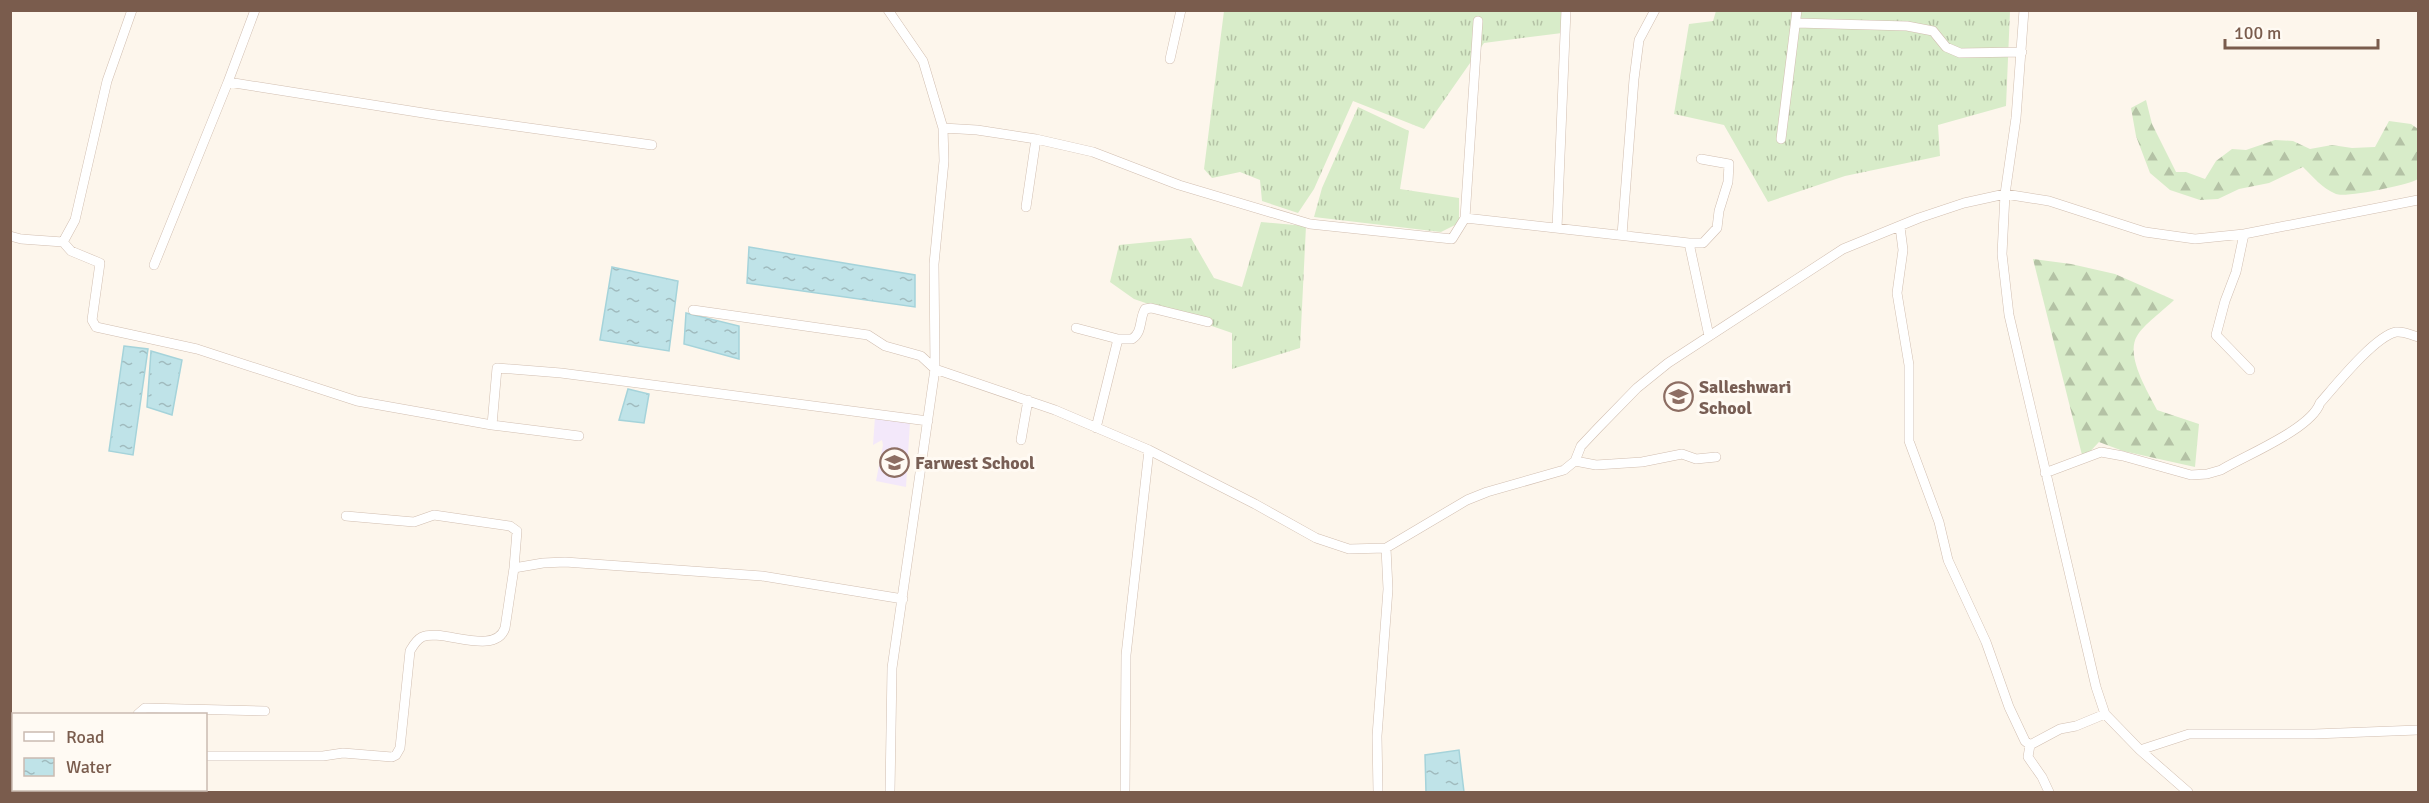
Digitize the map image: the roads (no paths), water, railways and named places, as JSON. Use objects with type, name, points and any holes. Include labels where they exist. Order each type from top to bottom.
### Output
[{"type":"street","points":[[63,242],[75,220],[107,81],[132,10]]},
{"type":"street","points":[[154,265],[255,10]]},
{"type":"street","points":[[888,10],[923,61],[943,128],[944,161],[934,264],[935,369],[892,668],[890,792]]},
{"type":"street","points":[[1170,59],[1181,10]]},
{"type":"street","points":[[1557,228],[1566,10]]},
{"type":"street","points":[[1622,235],[1639,40],[1655,10]]},
{"type":"street","points":[[1781,139],[1797,10]]},
{"type":"street","points":[[2024,10],[2016,117],[2005,194],[2002,254],[2008,315],[2096,687],[2105,714],[2140,750],[2188,792]]},
{"type":"street","points":[[943,128],[977,130],[1036,139],[1093,152],[1179,185],[1310,224],[1452,239],[1465,218],[1478,21]]},
{"type":"street","points":[[1796,23],[1907,26],[1933,31],[1946,46],[1960,53],[2022,52]]},
{"type":"street","points":[[228,81],[436,115],[652,145]]},
{"type":"street","points":[[1026,207],[1036,139]]},
{"type":"street","points":[[1465,218],[1703,243],[1717,228],[1719,211],[1728,182],[1729,164],[1701,159]]},
{"type":"street","points":[[693,310],[868,335],[885,346],[921,356],[935,369],[1028,400],[1149,450],[1316,538],[1349,549],[1386,548],[1467,500],[1564,470],[1575,461],[1581,446],[1637,388],[1668,363],[1843,249],[1919,218],[1964,203],[2005,194],[2049,201],[2145,232],[2195,239],[2244,234],[2418,200]]},
{"type":"street","points":[[1900,227],[1903,250],[1898,293],[1909,365],[1909,441],[1939,522],[1948,560],[1986,642],[2009,707],[2025,741],[2030,745]]},
{"type":"street","points":[[2244,234],[2236,272],[2222,310],[2216,335],[2250,370]]},
{"type":"street","points":[[10,236],[63,242],[71,251],[100,263],[92,320],[96,327],[197,349],[357,401],[492,425],[579,436]]},
{"type":"street","points":[[1689,243],[1708,336]]},
{"type":"street","points":[[1076,328],[1118,339],[1135,338],[1139,331],[1142,314],[1145,309],[1152,308],[1208,322]]},
{"type":"street","points":[[2045,473],[2101,452],[2191,475],[2221,470],[2301,425],[2317,411],[2320,403],[2385,335],[2399,332],[2418,337]]},
{"type":"street","points":[[1096,428],[1118,339]]},
{"type":"street","points":[[492,425],[496,372],[497,368],[501,367],[928,421]]},
{"type":"street","points":[[1021,440],[1028,400]]},
{"type":"street","points":[[1125,792],[1126,655],[1149,450]]},
{"type":"street","points":[[1575,461],[1596,465],[1642,462],[1682,454],[1696,459],[1716,457]]},
{"type":"street","points":[[207,756],[323,756],[343,753],[392,757],[400,748],[410,651],[415,642],[429,636],[470,640],[498,639],[502,636],[514,568],[517,531],[510,526],[434,514],[414,522],[346,516]]},
{"type":"street","points":[[1378,792],[1377,736],[1388,589],[1386,548]]},
{"type":"street","points":[[514,568],[566,562],[751,575],[903,598]]},
{"type":"street","points":[[139,713],[145,708],[265,711]]},
{"type":"street","points":[[2030,745],[2060,729],[2076,726],[2105,714]]},
{"type":"street","points":[[2140,750],[2189,734],[2276,735],[2418,730]]},
{"type":"street","points":[[2030,745],[2028,757],[2049,792]]},
{"type":"water","points":[[749,247],[915,275],[915,307],[747,283]]},
{"type":"water","points":[[612,267],[678,281],[669,351],[600,340]]},
{"type":"water","points":[[686,313],[739,326],[739,359],[684,344]]},
{"type":"water","points":[[124,346],[148,349],[133,455],[109,451]]},
{"type":"water","points":[[151,351],[182,360],[172,415],[147,407]]},
{"type":"water","points":[[628,389],[649,394],[644,423],[619,420]]},
{"type":"water","points":[[1459,750],[1464,792],[1426,792],[1425,755]]},
{"type":"place","name":"Salleshwari School","points":[[1678,397]]},
{"type":"place","name":"Farwest School","points":[[894,463]]}]
